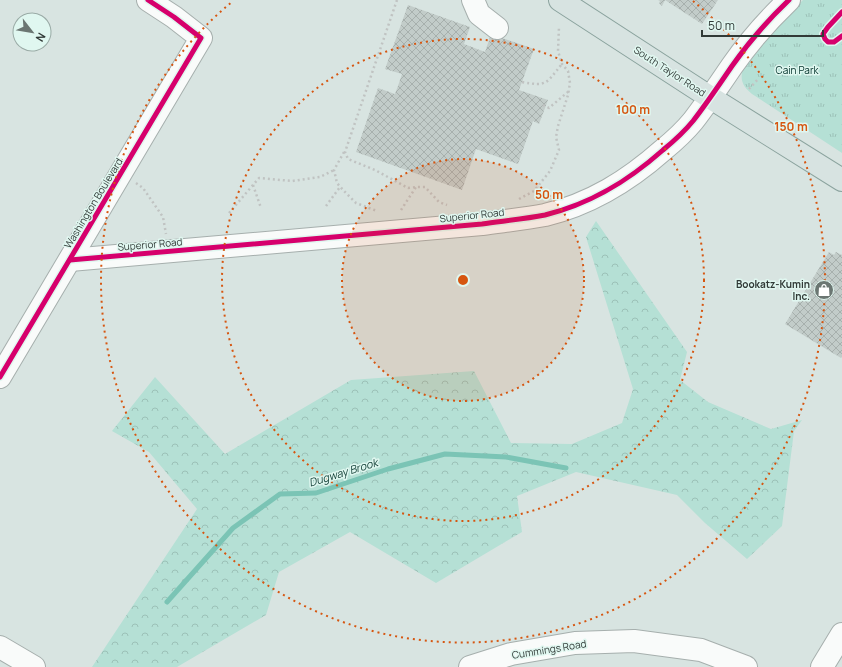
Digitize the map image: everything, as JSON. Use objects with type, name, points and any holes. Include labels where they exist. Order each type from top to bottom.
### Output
[{"type":"main road","name":"South Taylor Road","points":[[560,0],[711,98],[842,180]]},
{"type":"street","name":"Washington Boulevard","points":[[0,377],[201,38],[174,17],[148,0]]},
{"type":"street","points":[[473,0],[479,14],[497,28]]},
{"type":"street","name":"Superior Road","points":[[70,260],[482,224],[544,215],[569,208],[615,187],[635,173],[676,139],[711,98],[731,67],[757,33],[789,0]]},
{"type":"street","points":[[822,667],[842,634]]},
{"type":"street","name":"Cummings Road","points":[[470,667],[512,661],[575,643],[634,641],[701,650],[746,667]]},
{"type":"street","points":[[0,648],[34,667]]},
{"type":"path","points":[[229,213],[259,178],[292,181],[320,177],[334,170],[345,152],[397,0]]},
{"type":"path","points":[[518,200],[534,191],[550,171],[559,150],[556,137],[570,83],[568,71],[562,64],[558,51],[559,27]]},
{"type":"path","points":[[522,82],[536,85],[547,83],[562,64]]},
{"type":"path","points":[[749,89],[759,78]]},
{"type":"path","points":[[543,105],[549,108],[569,91]]},
{"type":"path","points":[[345,152],[348,159],[375,170],[408,188],[425,187],[439,202],[447,205]]},
{"type":"path","points":[[334,170],[337,183],[356,203],[377,211]]},
{"type":"path","points":[[134,181],[143,188],[163,217],[167,239]]},
{"type":"path","points":[[253,185],[261,208]]},
{"type":"path","points":[[326,206],[340,187]]},
{"type":"path","points":[[401,210],[416,187]]},
{"type":"green space","name":"Cain Park","points":[[803,0],[842,0],[842,153],[752,94],[746,88],[742,80],[742,73],[745,66],[759,46]]},
{"type":"green space","points":[[596,221],[687,352],[680,380],[708,402],[771,429],[802,420],[794,431],[782,526],[747,559],[705,523],[677,495],[576,472],[517,496],[522,532],[436,583],[350,532],[279,572],[266,615],[177,667],[92,667],[197,509],[149,452],[112,431],[155,377],[225,454],[351,380],[474,371],[511,443],[572,444],[622,423],[633,389],[586,237]]},
{"type":"building","points":[[658,0],[665,0],[662,6],[659,3],[660,1]]},
{"type":"building","points":[[665,0],[718,0],[702,24]]},
{"type":"building","points":[[408,5],[470,27],[464,44],[485,52],[491,34],[534,49],[519,90],[548,100],[539,124],[533,121],[518,164],[476,149],[462,190],[356,152],[378,88],[395,94],[399,83],[402,74],[385,69]]},
{"type":"building","name":"Bookatz-Kumin Inc.","points":[[829,252],[834,255],[836,252],[842,255],[841,358],[785,324]]},
{"type":"waterway","name":"Dugway Brook","points":[[167,602],[233,528],[280,494],[316,493],[388,469],[445,454],[506,457],[566,468]]},
{"type":"cycle path","points":[[0,377],[201,38],[174,17],[148,0]]},
{"type":"cycle path","points":[[70,260],[482,224],[545,215],[578,205],[608,190],[636,172],[679,136],[690,125],[738,57],[789,0]]},
{"type":"cycle path","points":[[842,12],[823,34],[828,42],[834,42],[842,36]]},
{"type":"place","name":"Bookatz-Kumin Inc.","points":[[824,290]]}]
